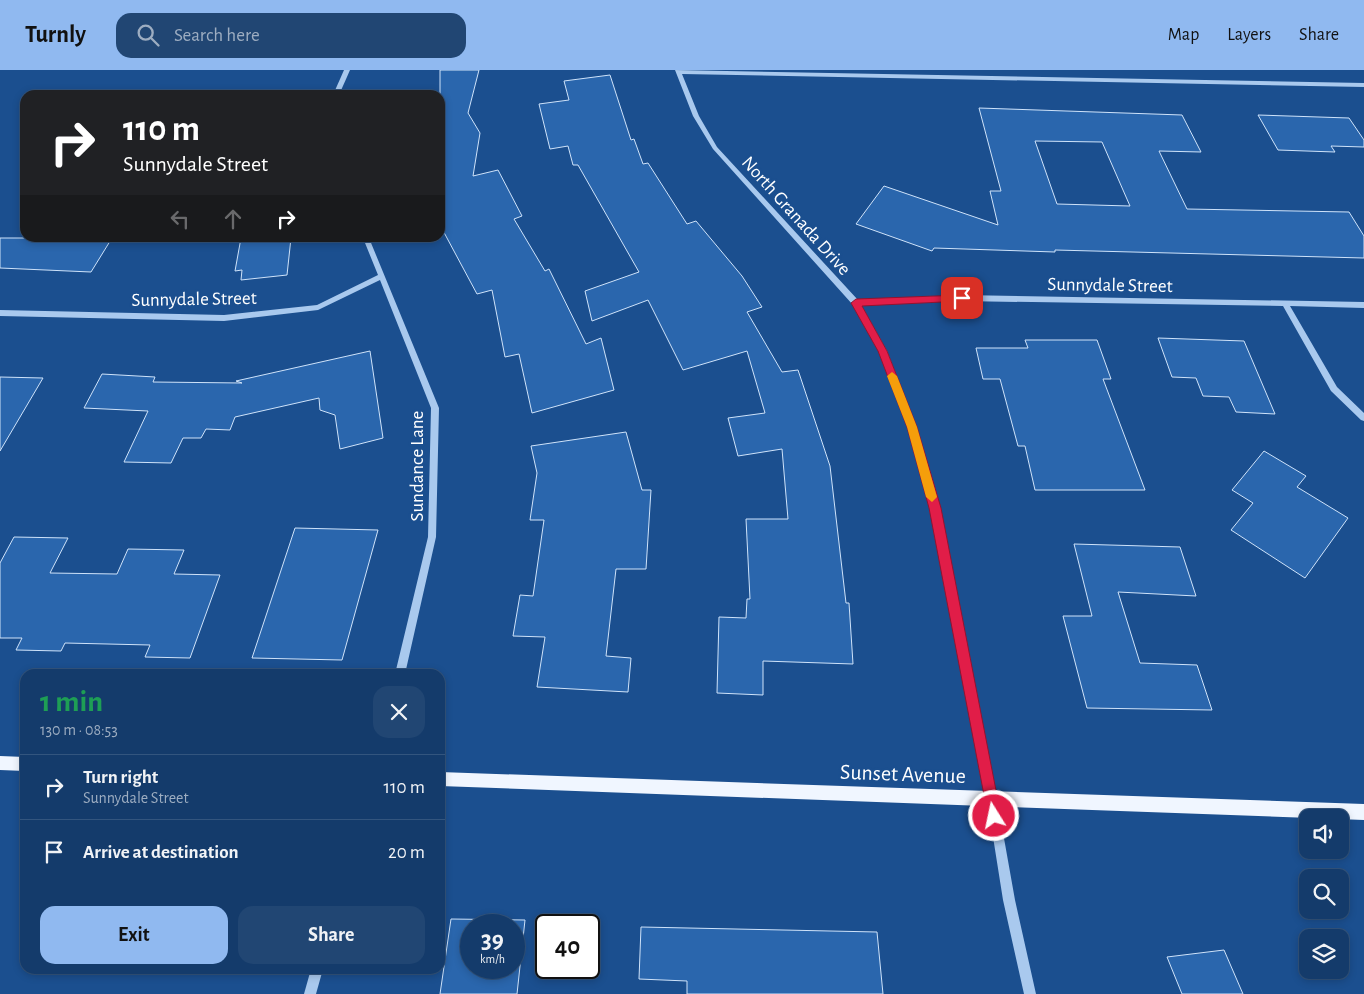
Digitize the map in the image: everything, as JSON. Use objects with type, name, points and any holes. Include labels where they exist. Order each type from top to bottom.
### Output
[{"type":"main road","points":[[0,763],[20,764]]},
{"type":"main road","name":"Sunset Avenue","points":[[445,780],[1364,812]]},
{"type":"street","points":[[338,90],[347,70]]},
{"type":"street","points":[[679,71],[1364,85]]},
{"type":"street","name":"North Granada Drive","points":[[679,71],[696,116],[715,148],[856,303],[882,351],[912,427],[935,508],[992,799],[1008,900],[1030,994]]},
{"type":"street","name":"Sundance Lane","points":[[368,242],[435,408],[432,537],[401,669]]},
{"type":"street","name":"Sunnydale Street","points":[[0,313],[224,318],[318,307],[382,276]]},
{"type":"street","name":"Sunnydale Street","points":[[856,303],[962,298],[1364,305]]},
{"type":"street","points":[[1285,304],[1334,389],[1364,418]]},
{"type":"street","points":[[310,994],[316,974]]},
{"type":"building","points":[[440,70],[479,70],[468,113],[480,133],[473,176],[498,170],[522,216],[514,219],[545,271],[549,269],[586,344],[601,338],[614,390],[532,413],[519,354],[505,357],[492,290],[477,294],[445,234],[445,90],[440,90]]},
{"type":"building","points":[[610,75],[631,140],[634,139],[643,164],[648,163],[687,224],[696,221],[742,276],[762,307],[747,312],[782,372],[798,370],[830,466],[846,603],[849,603],[853,664],[763,661],[763,695],[717,693],[719,617],[746,618],[747,599],[750,599],[746,519],[788,519],[782,449],[738,456],[728,418],[765,413],[747,351],[683,370],[648,300],[592,321],[585,291],[639,272],[578,165],[573,165],[568,146],[550,149],[539,104],[569,100],[564,81]]},
{"type":"building","points":[[979,108],[1182,115],[1201,152],[1159,151],[1187,209],[1349,212],[1364,236],[1364,258],[934,248],[932,251],[856,224],[884,186],[998,225],[990,191],[1001,191]],"holes":[[[1035,141],[1102,142],[1130,206],[1057,204]]]},
{"type":"building","points":[[1258,115],[1349,118],[1364,140],[1364,147],[1331,146],[1335,152],[1278,150]]},
{"type":"building","points":[[0,238],[20,238],[20,242],[110,242],[91,272],[0,268]]},
{"type":"building","points":[[240,242],[291,242],[287,275],[241,280],[242,270],[235,271]]},
{"type":"building","points":[[1158,338],[1244,341],[1275,414],[1236,412],[1229,397],[1203,396],[1196,378],[1172,377]]},
{"type":"building","points":[[1025,340],[1097,340],[1111,379],[1103,379],[1145,490],[1035,490],[1025,446],[1018,446],[1000,379],[983,379],[976,348],[1028,348]]},
{"type":"building","points":[[370,351],[383,438],[340,449],[335,415],[320,410],[319,398],[235,417],[230,430],[206,429],[201,438],[183,438],[171,463],[124,462],[148,411],[84,408],[102,374],[155,377],[153,382],[242,383],[236,381]]},
{"type":"building","points":[[0,377],[43,378],[0,451]]},
{"type":"building","points":[[626,432],[642,490],[651,490],[646,569],[616,569],[606,656],[631,658],[628,692],[537,687],[545,637],[513,636],[520,595],[533,596],[544,520],[530,520],[537,473],[531,446]]},
{"type":"building","points":[[1264,451],[1306,476],[1297,487],[1348,518],[1305,578],[1231,530],[1253,503],[1232,490]]},
{"type":"building","points":[[295,528],[378,530],[342,660],[252,658]]},
{"type":"building","points":[[14,537],[68,538],[50,573],[117,574],[128,549],[184,550],[174,574],[220,575],[190,658],[145,657],[150,645],[65,643],[61,651],[16,650],[22,638],[0,638],[0,563]]},
{"type":"building","points":[[1074,544],[1180,547],[1196,596],[1118,592],[1140,663],[1197,665],[1212,710],[1087,708],[1063,616],[1092,616]]},
{"type":"building","points":[[451,919],[460,919],[460,979],[519,979],[517,994],[440,994],[443,974],[445,974],[445,960]]},
{"type":"building","points":[[641,927],[877,932],[883,994],[687,994],[687,981],[639,979]]},
{"type":"building","points":[[1224,950],[1243,994],[1182,994],[1167,957]]},
{"type":"slow traffic","points":[[892,376],[912,427],[932,497]]},
{"type":"route","points":[[962,298],[856,303],[882,351],[912,427],[935,508],[994,816]]}]
